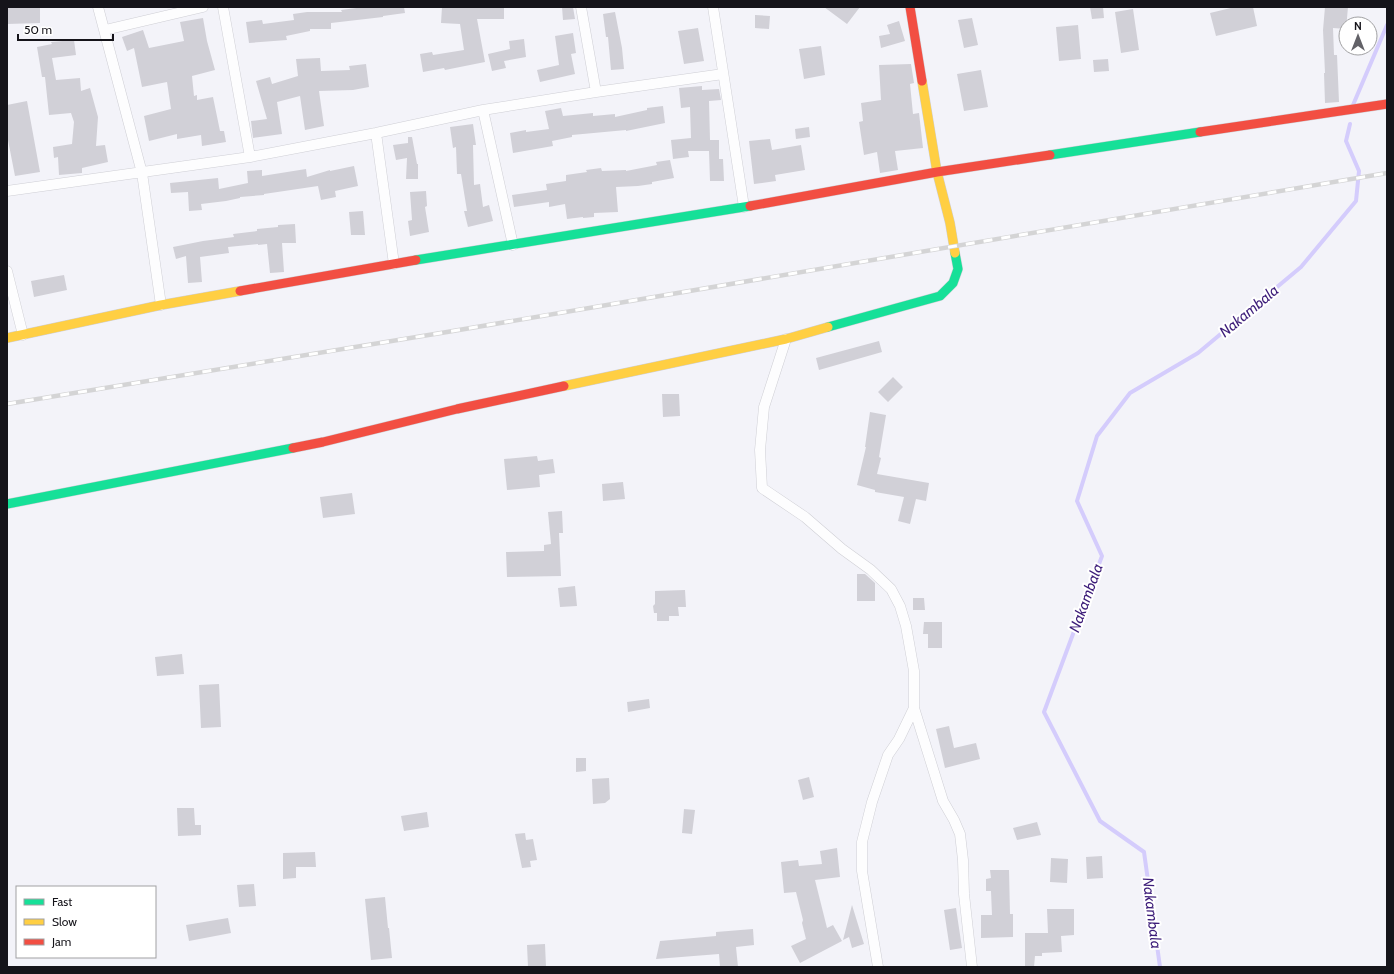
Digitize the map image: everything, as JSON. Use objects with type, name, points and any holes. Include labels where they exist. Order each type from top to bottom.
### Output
[{"type":"street","points":[[98,7],[142,173],[161,305]]},
{"type":"street","points":[[105,30],[202,7]]},
{"type":"street","points":[[223,7],[250,157]]},
{"type":"street","points":[[581,7],[596,92]]},
{"type":"street","points":[[713,7],[744,207]]},
{"type":"street","points":[[7,504],[323,442],[487,403],[786,339],[940,296],[953,283],[958,269],[950,223],[937,172],[910,7]]},
{"type":"street","points":[[7,191],[250,157],[376,133],[483,110],[723,74]]},
{"type":"street","points":[[7,338],[161,305],[394,264],[744,207],[937,172],[1387,104]]},
{"type":"street","points":[[483,110],[513,245]]},
{"type":"street","points":[[376,133],[394,264]]},
{"type":"street","points":[[7,271],[23,335]]},
{"type":"street","points":[[786,339],[764,408],[760,450],[762,488],[805,517],[842,549],[871,570],[891,589],[900,606],[906,626],[914,671],[914,708],[943,801],[960,834],[963,860],[964,894],[972,967]]},
{"type":"street","points":[[878,967],[862,871],[862,842],[872,802],[888,755],[899,739],[914,708]]},
{"type":"building","points":[[7,7],[40,7],[40,23],[7,24]]},
{"type":"building","points":[[364,7],[404,7],[405,13],[331,23],[331,29],[310,29],[310,31],[286,36],[287,40],[249,43],[246,22],[262,20],[263,24],[294,20],[293,14],[307,12],[342,12],[341,10]]},
{"type":"building","points":[[442,7],[504,7],[504,19],[477,19],[485,62],[445,70],[444,68],[423,72],[420,54],[432,52],[433,55],[464,50],[460,24],[441,23]]},
{"type":"building","points":[[562,7],[573,7],[575,19],[563,20]]},
{"type":"building","points":[[824,7],[860,7],[847,24]]},
{"type":"building","points":[[1090,7],[1103,7],[1104,18],[1092,19]]},
{"type":"building","points":[[1235,7],[1253,7],[1257,26],[1216,36],[1210,13]]},
{"type":"building","points":[[1325,7],[1348,7],[1347,16],[1338,16],[1338,28],[1333,28],[1334,55],[1337,55],[1339,102],[1325,103],[1323,30]]},
{"type":"building","points":[[1133,9],[1139,50],[1121,53],[1115,12]]},
{"type":"building","points":[[615,12],[622,48],[624,69],[611,70],[608,37],[606,37],[603,14]]},
{"type":"building","points":[[755,15],[770,16],[769,29],[755,28]]},
{"type":"building","points":[[203,18],[207,41],[215,70],[192,76],[194,96],[197,95],[197,100],[213,97],[220,131],[224,131],[226,142],[202,146],[201,135],[177,139],[177,134],[149,141],[144,116],[171,109],[167,82],[142,87],[134,48],[127,51],[122,37],[143,30],[149,48],[184,41],[180,22]]},
{"type":"building","points":[[972,18],[978,45],[964,48],[958,20]]},
{"type":"building","points":[[899,21],[905,41],[881,48],[879,36],[890,34],[887,25]]},
{"type":"building","points":[[1078,25],[1081,59],[1059,61],[1056,27]]},
{"type":"building","points":[[698,28],[704,61],[684,64],[678,31]]},
{"type":"building","points":[[573,33],[576,53],[571,54],[575,74],[540,82],[537,70],[559,65],[555,36]]},
{"type":"building","points":[[524,39],[526,57],[504,61],[506,68],[492,71],[488,54],[510,49],[509,41]]},
{"type":"building","points":[[74,40],[76,55],[52,58],[56,80],[80,78],[81,91],[90,88],[98,117],[96,146],[105,145],[108,162],[82,168],[82,173],[59,175],[58,157],[54,158],[53,147],[72,144],[74,122],[71,113],[49,115],[45,77],[42,77],[37,47],[52,44],[51,42]]},
{"type":"building","points":[[821,46],[825,75],[804,79],[799,49]]},
{"type":"building","points":[[320,58],[321,71],[350,70],[349,66],[366,64],[369,87],[353,90],[319,91],[324,126],[305,130],[300,96],[277,102],[282,134],[253,138],[251,121],[267,119],[256,81],[270,77],[272,84],[298,76],[296,59]]},
{"type":"building","points":[[1108,59],[1109,71],[1094,72],[1093,60]]},
{"type":"building","points":[[911,64],[914,83],[910,84],[913,114],[919,113],[923,148],[895,151],[898,170],[880,173],[877,152],[864,155],[859,122],[863,121],[861,103],[881,100],[879,65]]},
{"type":"building","points":[[981,70],[988,107],[964,111],[957,74]]},
{"type":"building","points":[[702,86],[702,90],[719,89],[721,100],[709,101],[710,140],[719,140],[719,159],[723,159],[724,181],[710,181],[709,151],[688,151],[689,157],[673,159],[671,140],[691,138],[690,107],[681,108],[679,88]]},
{"type":"building","points":[[27,101],[40,172],[15,176],[7,135],[7,105]]},
{"type":"building","points":[[663,106],[665,123],[626,131],[572,135],[572,137],[552,141],[553,146],[513,153],[510,133],[526,130],[526,132],[549,129],[545,111],[561,108],[563,116],[593,113],[593,116],[615,114],[615,117],[647,110],[647,108]]},
{"type":"building","points":[[473,124],[476,145],[473,145],[474,185],[480,184],[483,207],[489,205],[493,221],[468,227],[464,211],[467,211],[461,174],[457,174],[456,147],[453,148],[450,127]]},
{"type":"building","points":[[809,127],[810,137],[796,139],[795,129]]},
{"type":"building","points":[[408,137],[412,137],[418,164],[418,179],[406,179],[407,158],[396,160],[393,145],[408,143]]},
{"type":"building","points":[[770,139],[772,150],[801,145],[805,170],[775,175],[776,181],[754,184],[749,141]]},
{"type":"building","points":[[670,160],[674,178],[652,182],[652,184],[616,187],[618,212],[594,213],[594,217],[567,219],[565,204],[549,207],[549,202],[514,207],[512,195],[547,190],[546,184],[566,181],[566,175],[601,168],[602,171],[626,171],[657,165],[656,162]]},
{"type":"building","points":[[354,166],[358,186],[335,191],[336,197],[321,200],[318,186],[201,204],[202,210],[189,211],[188,192],[171,193],[170,183],[218,178],[219,189],[248,183],[247,171],[262,170],[262,176],[306,169],[307,177],[330,170]]},
{"type":"building","points":[[426,191],[427,206],[425,207],[429,232],[410,236],[408,221],[412,220],[410,192]]},
{"type":"building","points":[[363,211],[365,235],[351,235],[349,212]]},
{"type":"building","points":[[295,224],[296,243],[282,243],[284,272],[270,273],[267,244],[228,247],[229,253],[200,257],[202,282],[188,283],[186,256],[176,259],[173,247],[234,237],[233,234],[257,231],[257,229],[278,227],[278,225]]},
{"type":"building","points":[[64,275],[67,290],[34,297],[31,281]]},
{"type":"building","points":[[879,341],[882,352],[819,370],[816,358]]},
{"type":"building","points":[[893,377],[903,387],[888,402],[878,392]]},
{"type":"building","points":[[662,394],[679,394],[680,416],[663,417]]},
{"type":"building","points":[[870,412],[886,415],[879,457],[881,458],[877,474],[929,483],[926,501],[916,499],[910,524],[898,521],[904,497],[875,492],[875,490],[857,485],[866,447]]},
{"type":"building","points":[[537,456],[538,461],[553,459],[555,473],[539,475],[540,487],[507,490],[504,459]]},
{"type":"building","points":[[623,482],[625,499],[603,501],[602,484]]},
{"type":"building","points":[[352,493],[355,514],[323,518],[320,497]]},
{"type":"building","points":[[562,511],[563,533],[559,533],[561,576],[507,577],[506,552],[544,551],[544,545],[551,544],[548,512]]},
{"type":"building","points":[[857,574],[865,574],[875,583],[875,601],[857,601]]},
{"type":"building","points":[[575,586],[577,606],[560,607],[558,588]]},
{"type":"building","points":[[685,590],[686,607],[678,607],[679,616],[669,616],[669,621],[657,621],[657,613],[654,613],[653,606],[655,604],[655,591]]},
{"type":"building","points":[[913,598],[924,598],[925,610],[913,610]]},
{"type":"building","points":[[924,622],[942,622],[942,648],[928,648],[928,634],[923,634]]},
{"type":"building","points":[[182,654],[184,674],[157,676],[155,657]]},
{"type":"building","points":[[219,684],[221,727],[201,728],[199,685]]},
{"type":"building","points":[[649,699],[650,708],[628,712],[627,702]]},
{"type":"building","points":[[949,726],[954,748],[976,743],[980,759],[945,768],[936,729]]},
{"type":"building","points":[[576,758],[586,758],[586,771],[576,772]]},
{"type":"building","points":[[809,777],[814,797],[803,800],[798,780]]},
{"type":"building","points":[[609,778],[610,799],[605,803],[593,804],[592,779]]},
{"type":"building","points":[[177,808],[194,808],[195,825],[201,825],[201,835],[178,836]]},
{"type":"building","points":[[684,809],[695,810],[692,834],[682,833]]},
{"type":"building","points":[[427,812],[429,827],[404,831],[401,816]]},
{"type":"building","points":[[1037,822],[1041,835],[1017,840],[1013,828]]},
{"type":"building","points":[[525,833],[526,840],[533,839],[537,860],[530,861],[531,867],[522,868],[515,834]]},
{"type":"building","points":[[837,848],[840,877],[815,880],[827,928],[833,925],[842,941],[800,963],[791,946],[806,939],[802,923],[803,920],[796,892],[784,893],[781,862],[798,860],[799,866],[822,864],[820,851]]},
{"type":"building","points":[[315,852],[316,867],[296,867],[296,878],[283,879],[283,853]]},
{"type":"building","points":[[1102,856],[1103,878],[1087,879],[1086,857]]},
{"type":"building","points":[[1051,858],[1068,859],[1067,883],[1050,882]]},
{"type":"building","points":[[990,870],[1009,870],[1010,914],[1013,914],[1013,937],[981,938],[981,915],[992,915],[991,891],[986,891],[986,879],[991,878]]},
{"type":"building","points":[[254,884],[256,906],[239,907],[237,885]]},
{"type":"building","points":[[385,897],[392,958],[371,960],[365,899]]},
{"type":"building","points":[[852,905],[864,944],[852,948],[849,937],[843,940]]},
{"type":"building","points":[[956,908],[962,948],[950,950],[944,910]]},
{"type":"building","points":[[1047,909],[1074,909],[1074,935],[1061,936],[1062,952],[1042,953],[1042,956],[1035,956],[1034,967],[1025,967],[1025,933],[1048,933]]},
{"type":"building","points":[[228,918],[231,933],[189,941],[186,925]]},
{"type":"building","points":[[753,929],[754,945],[736,947],[738,967],[720,967],[719,954],[656,959],[660,941],[716,936],[716,932]]},
{"type":"building","points":[[545,944],[546,967],[528,967],[527,945]]},
{"type":"waterway","name":"Nakambala","points":[[1353,105],[1387,25]]},
{"type":"waterway","name":"Nakambala","points":[[1160,967],[1144,852],[1100,821],[1044,712],[1102,556],[1077,501],[1097,436],[1130,393],[1198,353],[1301,267],[1356,201],[1359,171],[1346,141],[1350,124]]},
{"type":"railway","points":[[7,404],[447,332],[1387,173]]},
{"type":"traffic: fast","points":[[1050,155],[1200,132]]},
{"type":"traffic: fast","points":[[416,260],[750,206]]},
{"type":"traffic: fast","points":[[828,327],[940,296],[953,283],[958,269],[955,253]]},
{"type":"traffic: fast","points":[[7,504],[293,448]]},
{"type":"traffic: slow","points":[[922,81],[937,172],[950,223],[955,253]]},
{"type":"traffic: slow","points":[[7,338],[161,305],[240,291]]},
{"type":"traffic: slow","points":[[564,386],[786,339],[828,327]]},
{"type":"traffic: jam","points":[[910,7],[922,81]]},
{"type":"traffic: jam","points":[[1200,132],[1387,104]]},
{"type":"traffic: jam","points":[[750,206],[937,172],[1050,155]]},
{"type":"traffic: jam","points":[[240,291],[416,260]]},
{"type":"traffic: jam","points":[[293,448],[457,409],[564,386]]}]
